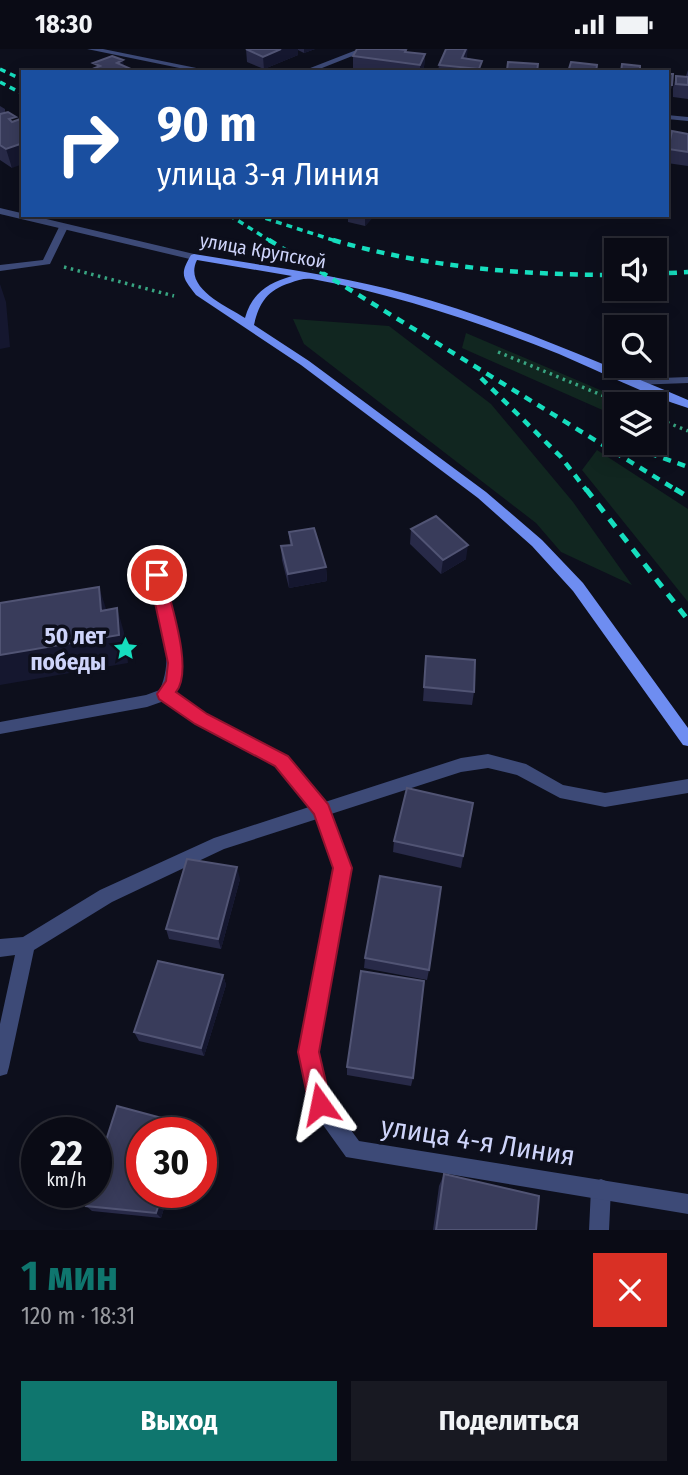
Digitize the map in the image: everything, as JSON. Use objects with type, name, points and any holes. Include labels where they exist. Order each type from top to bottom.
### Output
[{"type":"main road","name":"улица Крупской","points":[[194,257],[388,292],[429,303],[518,335],[688,404]]},
{"type":"main road","points":[[194,257],[188,269],[190,279],[200,293],[249,325],[482,495],[537,543],[578,587],[688,740]]},
{"type":"main road","points":[[249,325],[252,305],[262,293],[282,282],[304,276]]},
{"type":"street","points":[[91,49],[201,70]]},
{"type":"street","points":[[309,70],[366,49]]},
{"type":"street","points":[[669,117],[688,119]]},
{"type":"street","name":"улица Крупской","points":[[0,211],[21,216]]},
{"type":"street","name":"улица Крупской","points":[[24,217],[194,257]]},
{"type":"street","points":[[0,268],[47,263],[63,227]]},
{"type":"street","points":[[634,382],[688,380]]},
{"type":"street","points":[[0,728],[147,701],[165,694],[174,684],[176,663],[157,575]]},
{"type":"street","name":"улица 4-я Линия","points":[[165,694],[201,719],[281,761],[321,809],[343,868],[309,1052],[320,1104],[353,1150],[688,1204]]},
{"type":"street","points":[[0,948],[26,945],[106,896],[220,843],[461,765],[488,761],[521,769],[560,792],[606,800],[688,786]]},
{"type":"street","points":[[0,1067],[26,945]]},
{"type":"street","points":[[599,1230],[601,1189]]},
{"type":"path","points":[[47,263],[179,297],[200,293]]},
{"type":"path","points":[[497,352],[604,396]]},
{"type":"path","points":[[667,422],[688,431]]},
{"type":"green space","points":[[293,319],[389,326],[491,404],[573,502],[632,585],[561,552],[536,523],[304,344]]},
{"type":"green space","points":[[466,333],[605,392],[604,411],[462,348]]},
{"type":"green space","points":[[597,450],[688,509],[688,602],[582,470]]},
{"type":"building","points":[[246,49],[281,49],[263,57]]},
{"type":"building","points":[[357,49],[398,49],[425,54],[420,65],[353,56]]},
{"type":"building","points":[[446,49],[466,49],[462,58],[482,61],[479,69],[439,65]]},
{"type":"building","points":[[112,56],[123,60],[117,63],[131,69],[90,70],[100,66],[93,63]]},
{"type":"building","points":[[508,62],[538,64],[537,70],[507,70]]},
{"type":"building","points":[[571,62],[597,65],[596,70],[569,70]]},
{"type":"building","points":[[622,64],[652,70],[621,70]]},
{"type":"building","points":[[669,74],[673,74],[672,85],[669,85]]},
{"type":"building","points":[[676,76],[688,77],[688,85],[676,84]]},
{"type":"building","points":[[8,112],[16,117],[9,119],[12,122],[21,119],[21,144],[6,149],[0,145],[0,114]]},
{"type":"building","points":[[672,131],[688,134],[688,152],[669,149]]},
{"type":"building","points":[[436,516],[468,545],[443,560],[411,529]]},
{"type":"building","points":[[314,528],[326,567],[288,574],[281,546],[292,545],[289,532]]},
{"type":"building","points":[[99,587],[101,611],[117,608],[119,635],[0,655],[0,603]]},
{"type":"building","points":[[426,656],[475,660],[474,692],[424,687]]},
{"type":"building","points":[[407,788],[473,803],[463,856],[394,841]]},
{"type":"building","points":[[187,859],[237,867],[218,939],[166,929]]},
{"type":"building","points":[[380,876],[441,887],[429,970],[365,958]]},
{"type":"building","points":[[158,961],[223,975],[201,1048],[134,1032]]},
{"type":"building","points":[[361,971],[424,981],[413,1078],[347,1067]]},
{"type":"building","points":[[117,1106],[158,1117],[126,1117],[126,1208],[158,1208],[156,1213],[106,1208],[112,1208],[112,1122]]},
{"type":"building","points":[[444,1174],[539,1196],[536,1230],[436,1230]]},
{"type":"railway","points":[[0,69],[21,79]]},
{"type":"railway","points":[[0,82],[21,93]]},
{"type":"railway","points":[[232,217],[272,242]]},
{"type":"railway","points":[[261,217],[339,242]]},
{"type":"railway","points":[[269,240],[678,491]]},
{"type":"railway","points":[[333,240],[403,257],[473,268],[604,275]]},
{"type":"railway","points":[[667,273],[688,272]]},
{"type":"railway","points":[[481,378],[561,457],[587,491]]},
{"type":"railway","points":[[654,455],[688,467]]},
{"type":"railway","points":[[586,489],[688,620]]},
{"type":"railway","points":[[675,489],[688,497]]},
{"type":"place","name":"50 лет победы","points":[[126,649]]},
{"type":"route","points":[[157,575],[176,663],[174,684],[165,694],[201,719],[281,761],[321,809],[343,868],[309,1052],[320,1104]]}]
